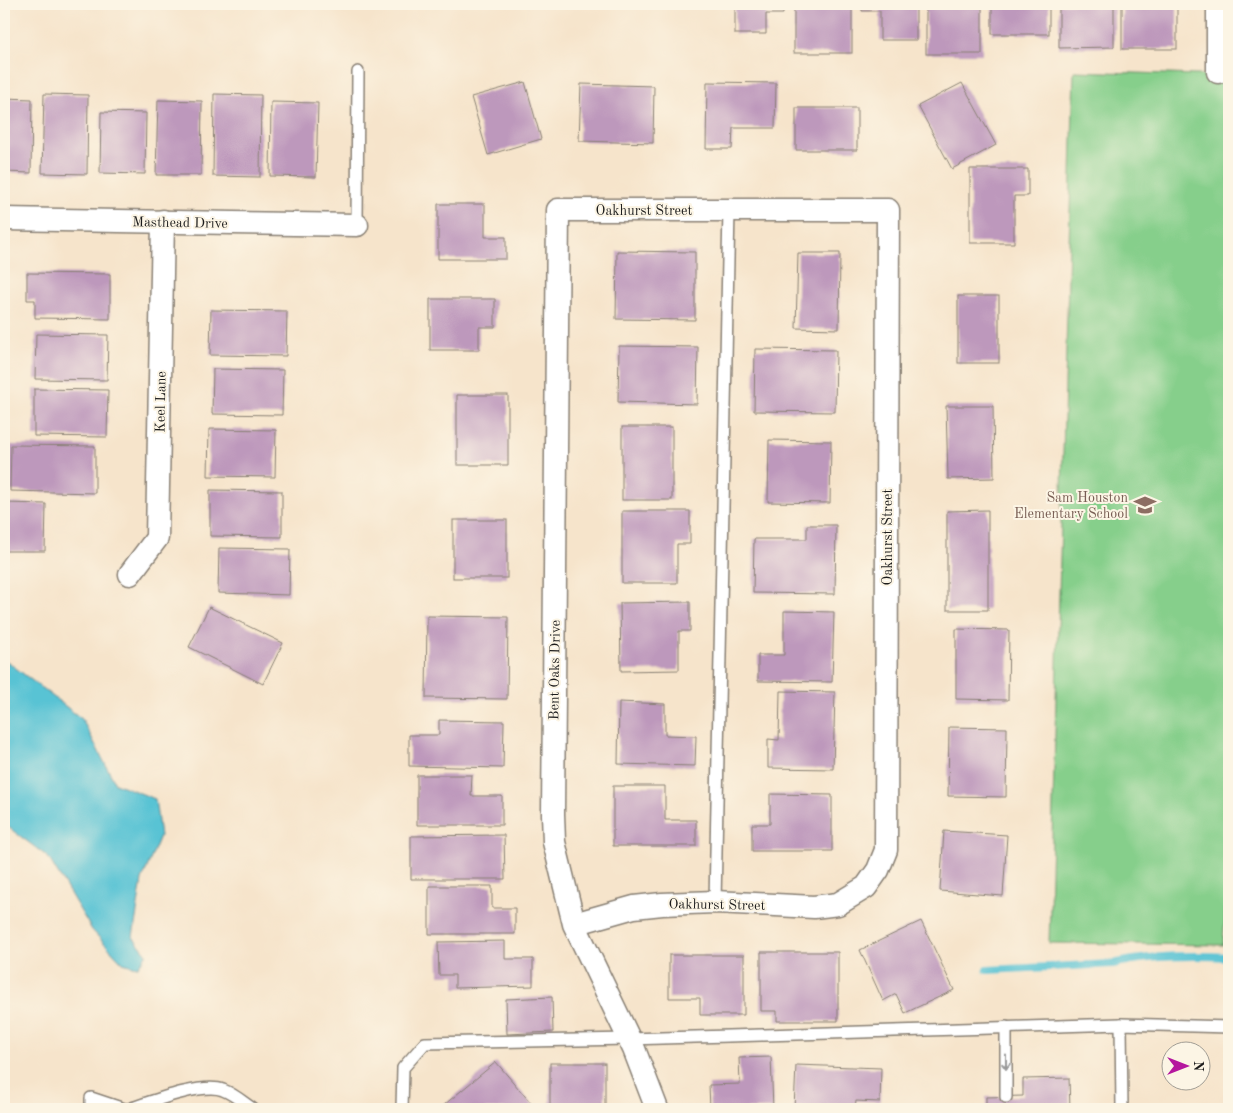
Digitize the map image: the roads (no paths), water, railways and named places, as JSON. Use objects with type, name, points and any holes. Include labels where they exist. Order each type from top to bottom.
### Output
[{"type":"street","points":[[1218,4],[1218,72]]},
{"type":"street","name":"Oakhurst Street","points":[[558,210],[888,210],[886,850],[878,870],[866,887],[838,904],[814,907],[690,902],[634,907],[574,924]]},
{"type":"street","name":"Bent Oaks Drive","points":[[558,210],[554,842],[574,924],[630,1039],[657,1109]]},
{"type":"street","name":"Masthead Drive","points":[[4,219],[357,225]]},
{"type":"street","name":"Keel Lane","points":[[130,574],[157,538],[163,221]]},
{"type":"lane","points":[[357,225],[358,72]]},
{"type":"lane","points":[[715,902],[729,210]]},
{"type":"lane","points":[[402,1109],[403,1068],[425,1043],[630,1039],[1121,1024],[1229,1027]]},
{"type":"lane","points":[[1121,1024],[1122,1109]]},
{"type":"lane","points":[[1006,1027],[1006,1096]]},
{"type":"lane","points":[[129,1109],[204,1088],[223,1090],[253,1109]]},
{"type":"lane","points":[[91,1109],[91,1098],[124,1109]]},
{"type":"water","points":[[4,659],[82,719],[115,783],[155,799],[160,836],[142,880],[133,937],[147,954],[137,967],[123,963],[92,930],[48,857],[4,824]]},
{"type":"waterway","points":[[987,970],[1113,964],[1171,956],[1229,957]]},
{"type":"place","name":"Sam Houston Elementary School","points":[[1145,505]]}]
